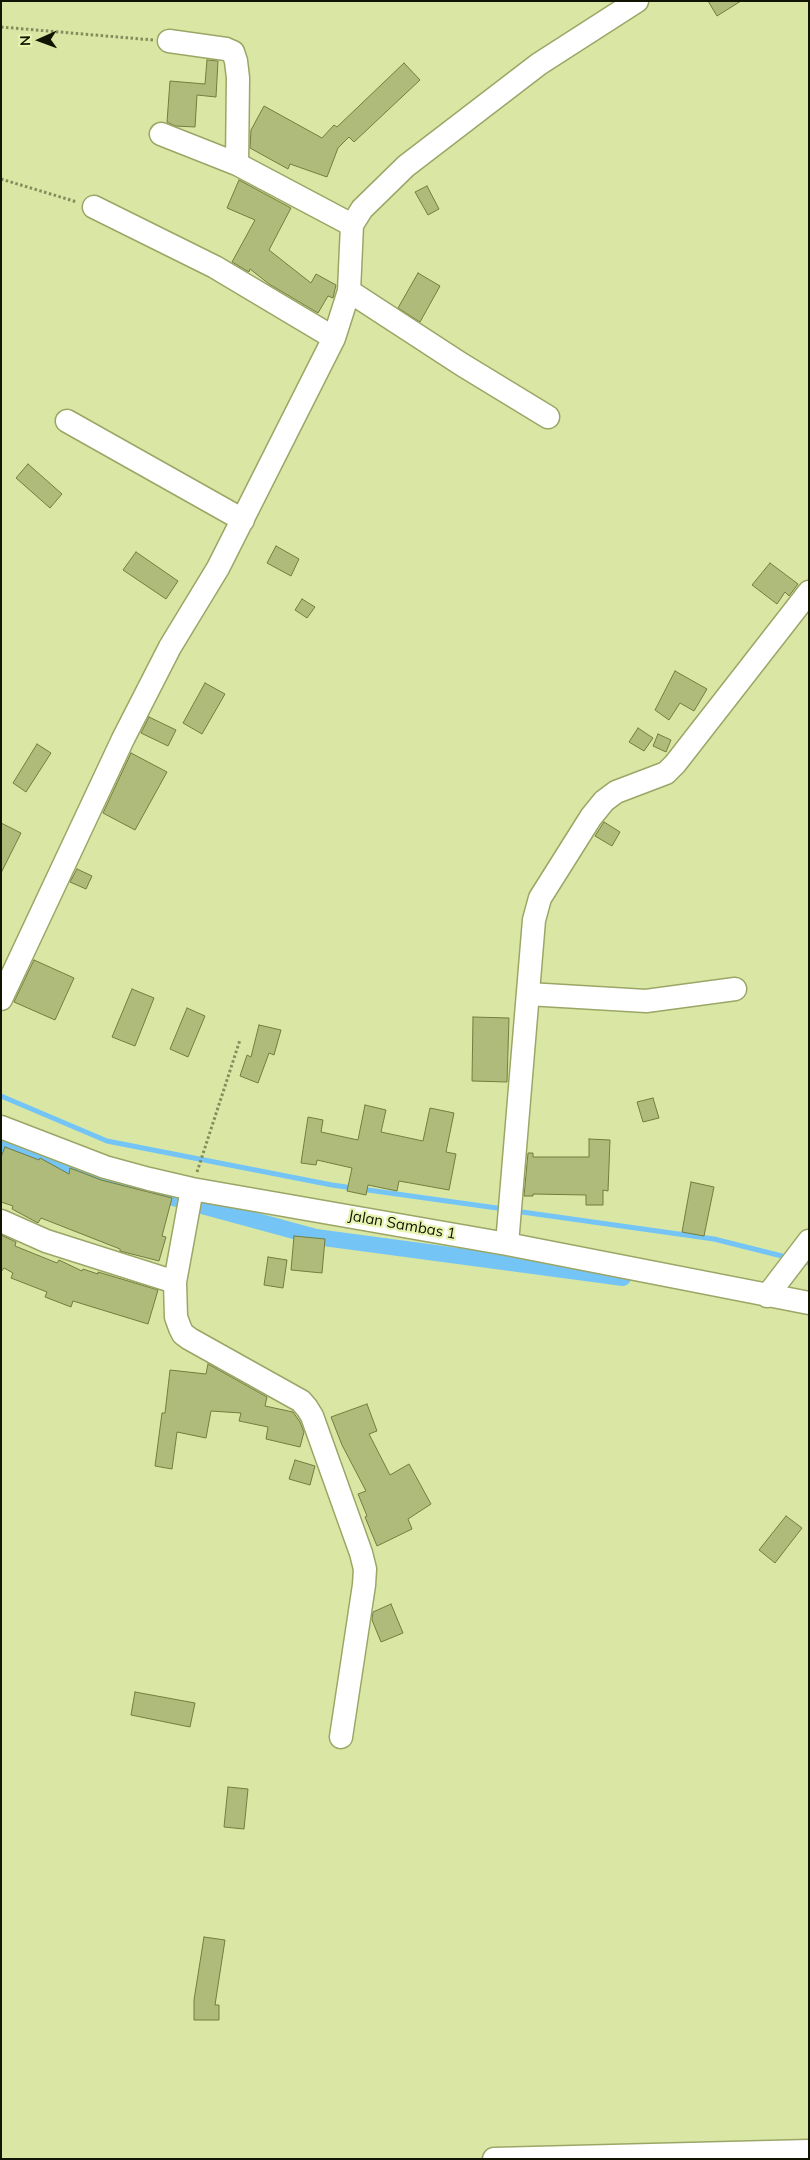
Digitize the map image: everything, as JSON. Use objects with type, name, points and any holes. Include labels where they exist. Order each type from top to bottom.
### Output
[{"type":"street","points":[[1,999],[123,739],[160,666],[218,568],[334,338],[349,291],[352,225],[362,209],[406,166],[539,64],[637,1]]},
{"type":"street","points":[[168,41],[226,49],[233,52],[238,78],[237,164]]},
{"type":"street","points":[[160,134],[237,164],[352,225]]},
{"type":"street","points":[[94,207],[215,267],[334,338]]},
{"type":"street","points":[[349,291],[461,364],[548,417]]},
{"type":"street","points":[[67,421],[243,520]]},
{"type":"street","points":[[507,1244],[534,920],[540,898],[592,817],[610,795],[666,773],[675,764],[809,592]]},
{"type":"street","points":[[528,994],[646,1001],[735,989]]},
{"type":"street","name":"Jalan Sambas 1","points":[[1,1127],[105,1167],[192,1189],[507,1244],[809,1304]]},
{"type":"street","points":[[192,1189],[175,1282],[176,1317],[183,1334],[301,1401],[312,1416],[365,1569],[341,1737]]},
{"type":"street","points":[[1,1221],[46,1242],[175,1282]]},
{"type":"street","points":[[767,1296],[809,1241]]},
{"type":"street","points":[[494,2159],[809,2152]]},
{"type":"path","points":[[1,27],[168,41]]},
{"type":"path","points":[[1,179],[94,207]]},
{"type":"path","points":[[192,1189],[240,1040]]},
{"type":"building","points":[[708,1],[741,1],[717,16]]},
{"type":"building","points":[[207,60],[218,61],[216,97],[197,95],[195,127],[175,126],[167,122],[170,81],[205,84]]},
{"type":"building","points":[[404,63],[420,80],[354,142],[349,137],[338,148],[327,177],[290,164],[288,169],[250,148],[251,130],[264,106],[322,138],[334,125],[337,127]]},
{"type":"building","points":[[239,180],[291,208],[269,250],[311,283],[316,274],[336,285],[333,298],[328,296],[318,313],[269,284],[250,269],[249,272],[232,262],[255,220],[227,208]]},
{"type":"building","points":[[427,186],[439,209],[428,215],[415,192]]},
{"type":"building","points":[[418,273],[440,286],[420,322],[398,308]]},
{"type":"building","points":[[28,464],[62,494],[50,508],[16,478]]},
{"type":"building","points":[[276,546],[299,559],[291,576],[267,563]]},
{"type":"building","points":[[136,552],[178,581],[166,599],[123,570]]},
{"type":"building","points":[[770,563],[798,584],[789,596],[785,592],[777,604],[752,585]]},
{"type":"building","points":[[302,599],[315,607],[307,618],[295,610]]},
{"type":"building","points":[[675,671],[707,689],[694,711],[680,703],[669,720],[655,710]]},
{"type":"building","points":[[205,683],[225,694],[202,734],[183,723]]},
{"type":"building","points":[[149,717],[176,730],[168,746],[141,733]]},
{"type":"building","points":[[638,728],[653,738],[644,751],[629,742]]},
{"type":"building","points":[[658,734],[671,740],[666,752],[653,746]]},
{"type":"building","points":[[37,744],[51,753],[26,792],[13,783]]},
{"type":"building","points":[[131,753],[167,772],[135,830],[103,813]]},
{"type":"building","points":[[604,822],[620,832],[612,846],[595,836]]},
{"type":"building","points":[[1,823],[21,833],[1,873]]},
{"type":"building","points":[[77,869],[92,876],[86,889],[70,882]]},
{"type":"building","points":[[34,960],[74,978],[55,1020],[14,1002]]},
{"type":"building","points":[[132,989],[154,998],[135,1046],[112,1037]]},
{"type":"building","points":[[187,1008],[205,1016],[188,1057],[170,1049]]},
{"type":"building","points":[[473,1017],[509,1018],[507,1082],[472,1081]]},
{"type":"building","points":[[259,1025],[281,1030],[274,1055],[269,1053],[258,1083],[240,1076],[247,1055],[251,1057]]},
{"type":"building","points":[[653,1098],[659,1118],[643,1122],[637,1102]]},
{"type":"building","points":[[365,1105],[386,1110],[381,1132],[423,1141],[430,1108],[454,1113],[446,1152],[456,1154],[449,1190],[399,1181],[397,1191],[368,1185],[366,1195],[347,1191],[352,1168],[317,1160],[316,1165],[301,1163],[308,1117],[323,1120],[321,1132],[358,1140]]},
{"type":"building","points":[[589,1139],[610,1140],[608,1191],[603,1190],[603,1205],[586,1205],[586,1195],[533,1194],[533,1196],[524,1196],[528,1153],[533,1153],[533,1157],[589,1157]]},
{"type":"building","points":[[5,1147],[39,1160],[40,1158],[69,1174],[70,1168],[101,1180],[172,1198],[162,1236],[166,1237],[159,1261],[120,1251],[120,1249],[41,1218],[38,1223],[12,1209],[13,1206],[1,1202],[1,1157]]},
{"type":"building","points":[[691,1182],[714,1187],[704,1236],[682,1232]]},
{"type":"building","points":[[1,1235],[16,1242],[15,1246],[57,1263],[59,1260],[82,1271],[83,1269],[98,1274],[98,1272],[158,1290],[148,1324],[73,1301],[71,1307],[45,1297],[47,1292],[11,1278],[13,1273],[4,1268],[1,1272]]},
{"type":"building","points":[[294,1236],[325,1239],[322,1273],[291,1270]]},
{"type":"building","points":[[268,1257],[287,1260],[283,1288],[264,1285]]},
{"type":"building","points":[[208,1364],[267,1397],[265,1406],[293,1412],[304,1432],[300,1447],[266,1439],[268,1427],[239,1421],[241,1413],[211,1411],[206,1438],[177,1432],[172,1469],[155,1466],[162,1413],[165,1413],[170,1370],[206,1374]]},
{"type":"building","points":[[367,1404],[377,1431],[369,1434],[390,1475],[409,1464],[431,1504],[408,1519],[412,1529],[377,1546],[358,1494],[366,1491],[342,1445],[331,1417]]},
{"type":"building","points":[[295,1460],[315,1466],[310,1485],[289,1479]]},
{"type":"building","points":[[786,1516],[802,1528],[775,1563],[759,1550]]},
{"type":"building","points":[[391,1604],[403,1633],[381,1642],[372,1620],[373,1612]]},
{"type":"building","points":[[135,1692],[195,1703],[190,1727],[131,1715]]},
{"type":"building","points":[[228,1787],[248,1789],[244,1829],[224,1827]]},
{"type":"building","points":[[204,1937],[225,1940],[215,2005],[219,2005],[219,2020],[194,2020],[194,2000]]},
{"type":"waterway","points":[[1,1096],[107,1141],[332,1185],[497,1208]]},
{"type":"waterway","points":[[1,1147],[18,1155],[177,1199]]},
{"type":"waterway","points":[[202,1206],[316,1237],[623,1278]]},
{"type":"waterway","points":[[522,1212],[714,1239],[782,1256]]}]
